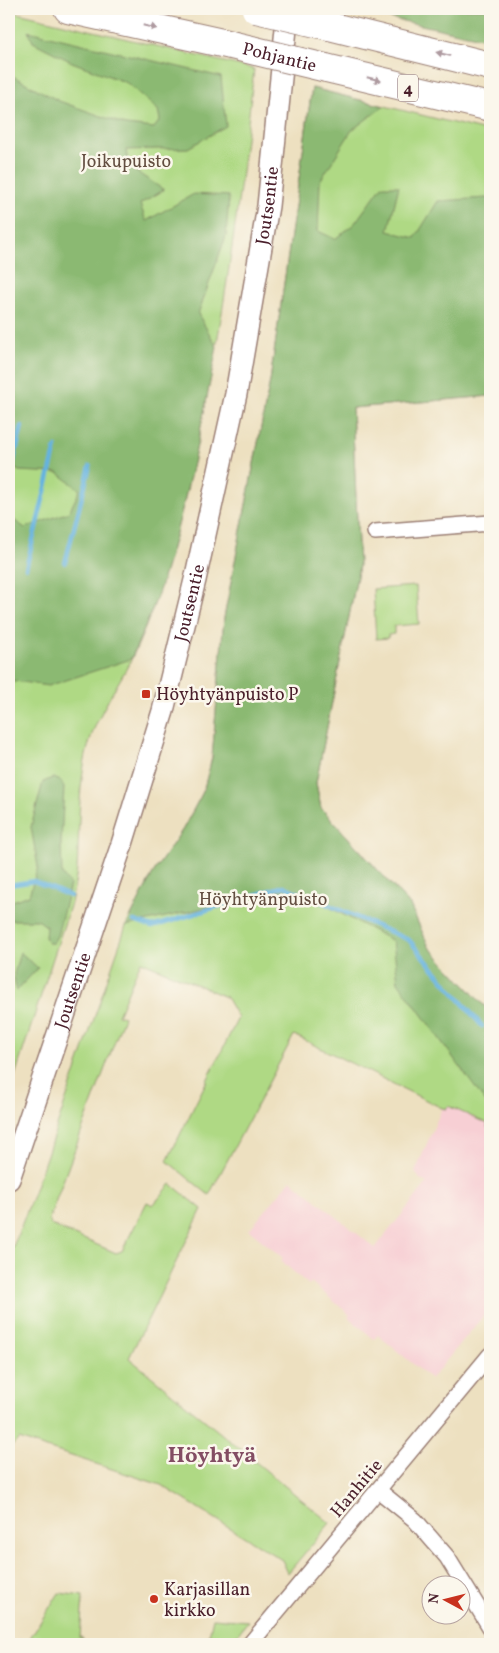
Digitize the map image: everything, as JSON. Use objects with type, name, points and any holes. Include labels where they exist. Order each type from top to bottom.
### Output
[{"type":"highway","name":"Pohjantie","points":[[68,9],[231,45],[490,107]]},
{"type":"highway","name":"4","points":[[256,9],[490,66]]},
{"type":"main road","name":"Joutsentie","points":[[9,1179],[122,844],[162,711],[195,580],[236,394],[268,206],[288,9]]},
{"type":"street","points":[[375,532],[490,523]]},
{"type":"street","name":"Hanhitie","points":[[250,1644],[490,1355]]},
{"type":"street","points":[[378,1490],[415,1520],[447,1557],[490,1627]]},
{"type":"shaded area","points":[[448,1106],[488,1124],[487,1127],[490,1129],[490,1308],[431,1379],[378,1335],[374,1339],[348,1317],[350,1315],[311,1282],[309,1285],[281,1261],[283,1258],[249,1230],[291,1180],[375,1248],[427,1183],[420,1179],[415,1172],[442,1108],[446,1109]]},
{"type":"green space","points":[[348,9],[490,9],[490,40]]},
{"type":"green space","name":"Joikupuisto","points":[[9,11],[254,69],[224,302],[203,418],[190,476],[176,533],[151,613],[131,660],[103,710],[90,740],[81,788],[77,869],[71,903],[9,1094]]},
{"type":"green space","name":"Joikupuisto","points":[[28,31],[221,77],[226,126],[188,148],[126,150],[129,167],[164,190],[140,204],[146,221],[194,194],[229,196],[226,236],[198,314],[217,347],[185,499],[157,597],[131,659],[48,686],[9,680],[9,511],[11,518],[25,528],[69,512],[80,490],[58,473],[19,471],[9,465],[9,74],[59,101],[126,125],[154,128],[160,120],[158,110],[127,83],[72,62],[33,42]]},
{"type":"green space","name":"Höyhtyänpuisto","points":[[312,88],[490,132],[490,396],[352,408],[359,566],[316,783],[321,808],[410,905],[429,947],[490,1012],[490,1129],[487,1127],[488,1124],[448,1106],[446,1109],[442,1108],[294,1035],[209,1195],[167,1161],[238,1018],[226,997],[141,961],[118,1015],[124,1017],[49,1219],[51,1225],[116,1253],[122,1251],[147,1202],[153,1205],[171,1184],[202,1209],[129,1358],[330,1523],[288,1573],[282,1560],[161,1485],[19,1439],[9,1449],[9,1257],[32,1198],[126,926],[153,873],[183,829],[203,792],[212,758],[224,618],[270,381]]},
{"type":"green space","points":[[312,88],[384,106],[352,130],[320,181],[318,231],[335,239],[354,224],[382,186],[399,186],[388,231],[415,238],[438,201],[490,199],[490,396],[352,408],[359,566],[316,783],[321,808],[410,905],[429,947],[490,1012],[490,1108],[398,982],[393,941],[293,888],[126,926],[153,873],[183,829],[203,792],[212,758],[224,618],[270,381]]},
{"type":"green space","points":[[416,586],[419,624],[394,626],[394,634],[388,635],[388,638],[376,639],[373,589]]},
{"type":"green space","points":[[53,778],[61,781],[64,787],[61,842],[62,874],[70,885],[57,936],[53,943],[48,943],[45,937],[46,926],[38,920],[9,920],[9,902],[29,895],[38,867],[31,827],[43,782]]},
{"type":"green space","points":[[20,952],[38,968],[16,991],[14,974]]},
{"type":"green space","points":[[59,1593],[83,1596],[80,1638],[83,1638],[82,1644],[26,1644]]},
{"type":"green space","points":[[213,1618],[248,1621],[230,1644],[207,1644]]},
{"type":"waterway","points":[[9,481],[22,426]]},
{"type":"waterway","points":[[26,568],[56,447]]},
{"type":"waterway","points":[[65,563],[90,466]]},
{"type":"waterway","points":[[9,885],[34,881],[70,896]]},
{"type":"waterway","points":[[134,921],[152,927],[284,886],[299,893]]},
{"type":"waterway","points":[[315,899],[409,940],[482,1026]]},
{"type":"place","name":"Höyhtyänpuisto P","points":[[146,694]]},
{"type":"place","name":"Karjasillan kirkko","points":[[154,1599]]},
{"type":"district","name":"Höyhtyä","points":[[212,1454]]}]
